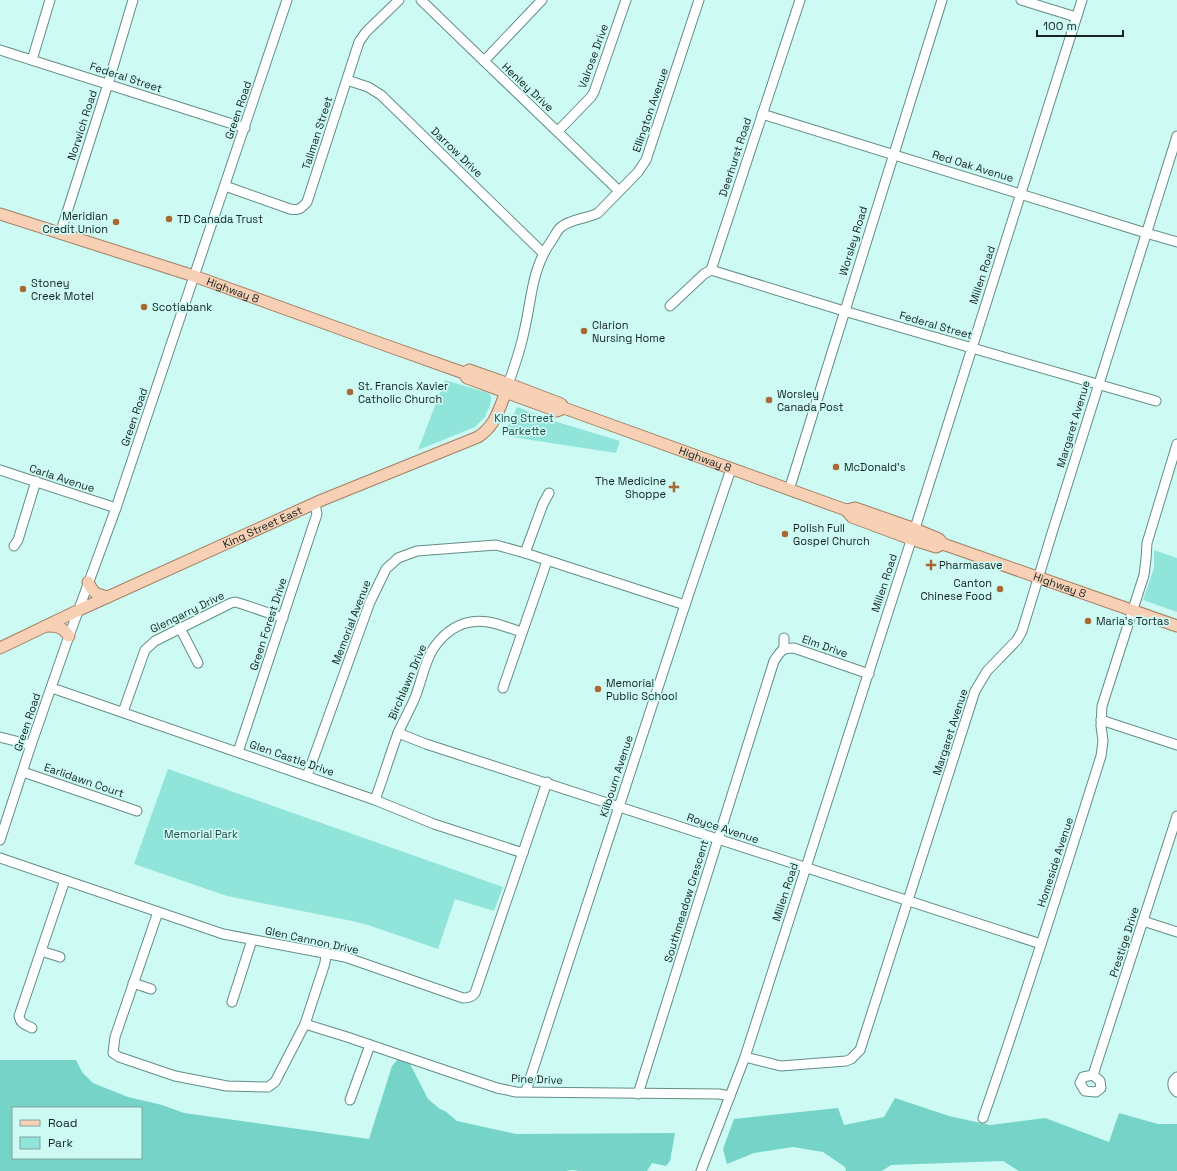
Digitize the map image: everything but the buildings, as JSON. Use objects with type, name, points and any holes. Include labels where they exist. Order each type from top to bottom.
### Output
[{"type":"main road","name":"Highway 8","points":[[0,214],[194,276],[384,346],[464,373],[467,378],[507,388],[557,411],[564,408],[846,510],[852,517],[913,534],[936,547],[943,544],[1177,626]]},
{"type":"main road","name":"King Street East","points":[[0,648],[108,596],[322,500],[478,437],[487,431],[493,423],[507,388]]},
{"type":"main road","points":[[88,582],[93,592],[99,595],[108,596]]},
{"type":"main road","points":[[46,626],[56,626],[64,629],[69,636]]},
{"type":"street","points":[[32,60],[50,0]]},
{"type":"street","name":"Norwich Road","points":[[60,234],[133,0]]},
{"type":"street","name":"Green Road","points":[[0,840],[78,610],[116,508],[287,0]]},
{"type":"street","name":"Tallman Street","points":[[225,186],[290,209],[296,210],[301,208],[307,202],[362,37],[399,0]]},
{"type":"street","name":"Henley Drive","points":[[421,0],[620,191]]},
{"type":"street","points":[[484,61],[542,0]]},
{"type":"street","name":"Valrose Drive","points":[[558,131],[594,92],[626,0]]},
{"type":"street","name":"Ellington Avenue","points":[[507,388],[524,336],[532,284],[543,253],[560,228],[571,221],[598,213],[638,172],[646,160],[699,0]]},
{"type":"street","name":"Deerhurst Road","points":[[711,270],[800,0]]},
{"type":"street","name":"Worsley Road","points":[[789,490],[942,0]]},
{"type":"street","points":[[1021,0],[1076,17]]},
{"type":"street","name":"Millen Road","points":[[701,1171],[745,1057],[1082,0]]},
{"type":"street","name":"Federal Street","points":[[0,50],[245,128]]},
{"type":"street","name":"Darrow Drive","points":[[347,80],[368,87],[381,95],[543,253]]},
{"type":"street","name":"Red Oak Avenue","points":[[762,114],[1177,242]]},
{"type":"street","name":"Margaret Avenue","points":[[745,1057],[781,1066],[846,1061],[860,1050],[909,901],[975,691],[987,671],[1017,640],[1022,631],[1098,384],[1177,136]]},
{"type":"street","points":[[670,306],[704,274],[711,270]]},
{"type":"street","name":"Federal Street","points":[[711,270],[844,311],[1156,401]]},
{"type":"street","name":"Homeside Avenue","points":[[983,1118],[1004,1059],[1101,756],[1103,741],[1101,720],[1102,706],[1144,575],[1147,543],[1177,444]]},
{"type":"street","name":"Kilbourn Avenue","points":[[526,1091],[731,469]]},
{"type":"street","name":"Carla Avenue","points":[[0,470],[116,508]]},
{"type":"street","points":[[14,546],[18,540],[36,481]]},
{"type":"street","points":[[525,553],[543,504],[549,493]]},
{"type":"street","name":"Green Forest Drive","points":[[238,752],[317,514],[315,504]]},
{"type":"street","name":"Memorial Avenue","points":[[307,776],[370,602],[386,569],[398,558],[417,551],[496,545],[685,605]]},
{"type":"street","points":[[503,688],[547,561]]},
{"type":"street","name":"Glengarry Drive","points":[[123,712],[145,650],[155,641],[235,602],[283,618]]},
{"type":"street","name":"Birchlawn Drive","points":[[375,800],[398,733],[414,700],[433,649],[444,636],[450,630],[467,623],[484,622],[492,622],[522,632]]},
{"type":"street","points":[[180,628],[198,663]]},
{"type":"street","points":[[784,638],[784,649]]},
{"type":"street","name":"Elm Drive","points":[[784,649],[794,648],[868,674]]},
{"type":"street","name":"Southmeadow Crescent","points":[[638,1094],[770,671],[777,657],[784,649]]},
{"type":"street","name":"Glen Castle Drive","points":[[52,688],[375,800],[434,824],[522,853]]},
{"type":"street","points":[[1101,720],[1177,745]]},
{"type":"street","name":"Royce Avenue","points":[[398,733],[426,744],[547,782],[1041,944]]},
{"type":"street","points":[[0,737],[31,745]]},
{"type":"street","name":"Earlidawn Court","points":[[23,772],[137,811]]},
{"type":"street","name":"Glen Cannon Drive","points":[[0,858],[223,934],[345,958],[463,998],[468,998],[473,996],[475,993],[547,782]]},
{"type":"street","name":"Prestige Drive","points":[[1093,1075],[1177,816]]},
{"type":"street","points":[[32,1028],[21,1022],[18,1016],[65,880]]},
{"type":"street","points":[[158,912],[114,1037],[114,1053],[119,1057],[175,1076],[227,1086],[268,1087],[275,1082],[305,1024],[325,963],[326,954]]},
{"type":"street","points":[[1143,922],[1177,932]]},
{"type":"street","points":[[232,1002],[252,940]]},
{"type":"street","points":[[41,951],[60,957]]},
{"type":"street","points":[[134,983],[151,989]]},
{"type":"street","name":"Pine Drive","points":[[305,1024],[497,1088],[516,1092],[719,1094],[730,1096]]},
{"type":"street","points":[[350,1100],[370,1045]]},
{"type":"street","points":[[1177,1077],[1175,1078],[1173,1085],[1174,1090],[1177,1092]]},
{"type":"green space","points":[[445,380],[488,393],[491,396],[491,402],[485,417],[475,427],[418,450]]},
{"type":"green space","name":"King Street Parkette","points":[[517,407],[554,421],[620,441],[616,453],[512,437],[505,432]]},
{"type":"green space","points":[[1154,550],[1177,558],[1177,612],[1143,600],[1154,568]]},
{"type":"green space","name":"Memorial Park","points":[[168,769],[503,887],[494,911],[455,899],[438,949],[368,925],[227,896],[134,864]]},
{"type":"shaded area","points":[[399,1058],[409,1062],[428,1099],[457,1121],[516,1134],[675,1133],[670,1161],[666,1166],[652,1163],[647,1171],[0,1171],[0,1060],[76,1060],[82,1072],[93,1083],[128,1097],[162,1105],[184,1113],[369,1139],[392,1066]]},
{"type":"shaded area","points":[[895,1098],[949,1116],[990,1125],[1045,1118],[1109,1142],[1119,1113],[1158,1124],[1177,1124],[1177,1171],[1019,1171],[1003,1161],[891,1165],[882,1171],[846,1171],[845,1167],[823,1152],[793,1147],[754,1153],[727,1164],[723,1149],[734,1119],[838,1108],[844,1125],[884,1117]]},
{"type":"place","name":"TD Canada Trust","points":[[169,219]]},
{"type":"place","name":"Meridian Credit Union","points":[[116,222]]},
{"type":"place","name":"Stoney Creek Motel","points":[[23,289]]},
{"type":"place","name":"Scotiabank","points":[[144,307]]},
{"type":"place","name":"Clarion Nursing Home","points":[[584,331]]},
{"type":"place","name":"St. Francis Xavier Catholic Church","points":[[350,392]]},
{"type":"place","name":"Worsley Canada Post","points":[[769,400]]},
{"type":"place","name":"McDonald's","points":[[836,467]]},
{"type":"place","name":"The Medicine Shoppe","points":[[674,487]]},
{"type":"place","name":"Polish Full Gospel Church","points":[[785,534]]},
{"type":"place","name":"Pharmasave","points":[[931,565]]},
{"type":"place","name":"Canton Chinese Food","points":[[1000,589]]},
{"type":"place","name":"Maria's Tortas","points":[[1088,621]]},
{"type":"place","name":"Memorial Public School","points":[[598,689]]}]
